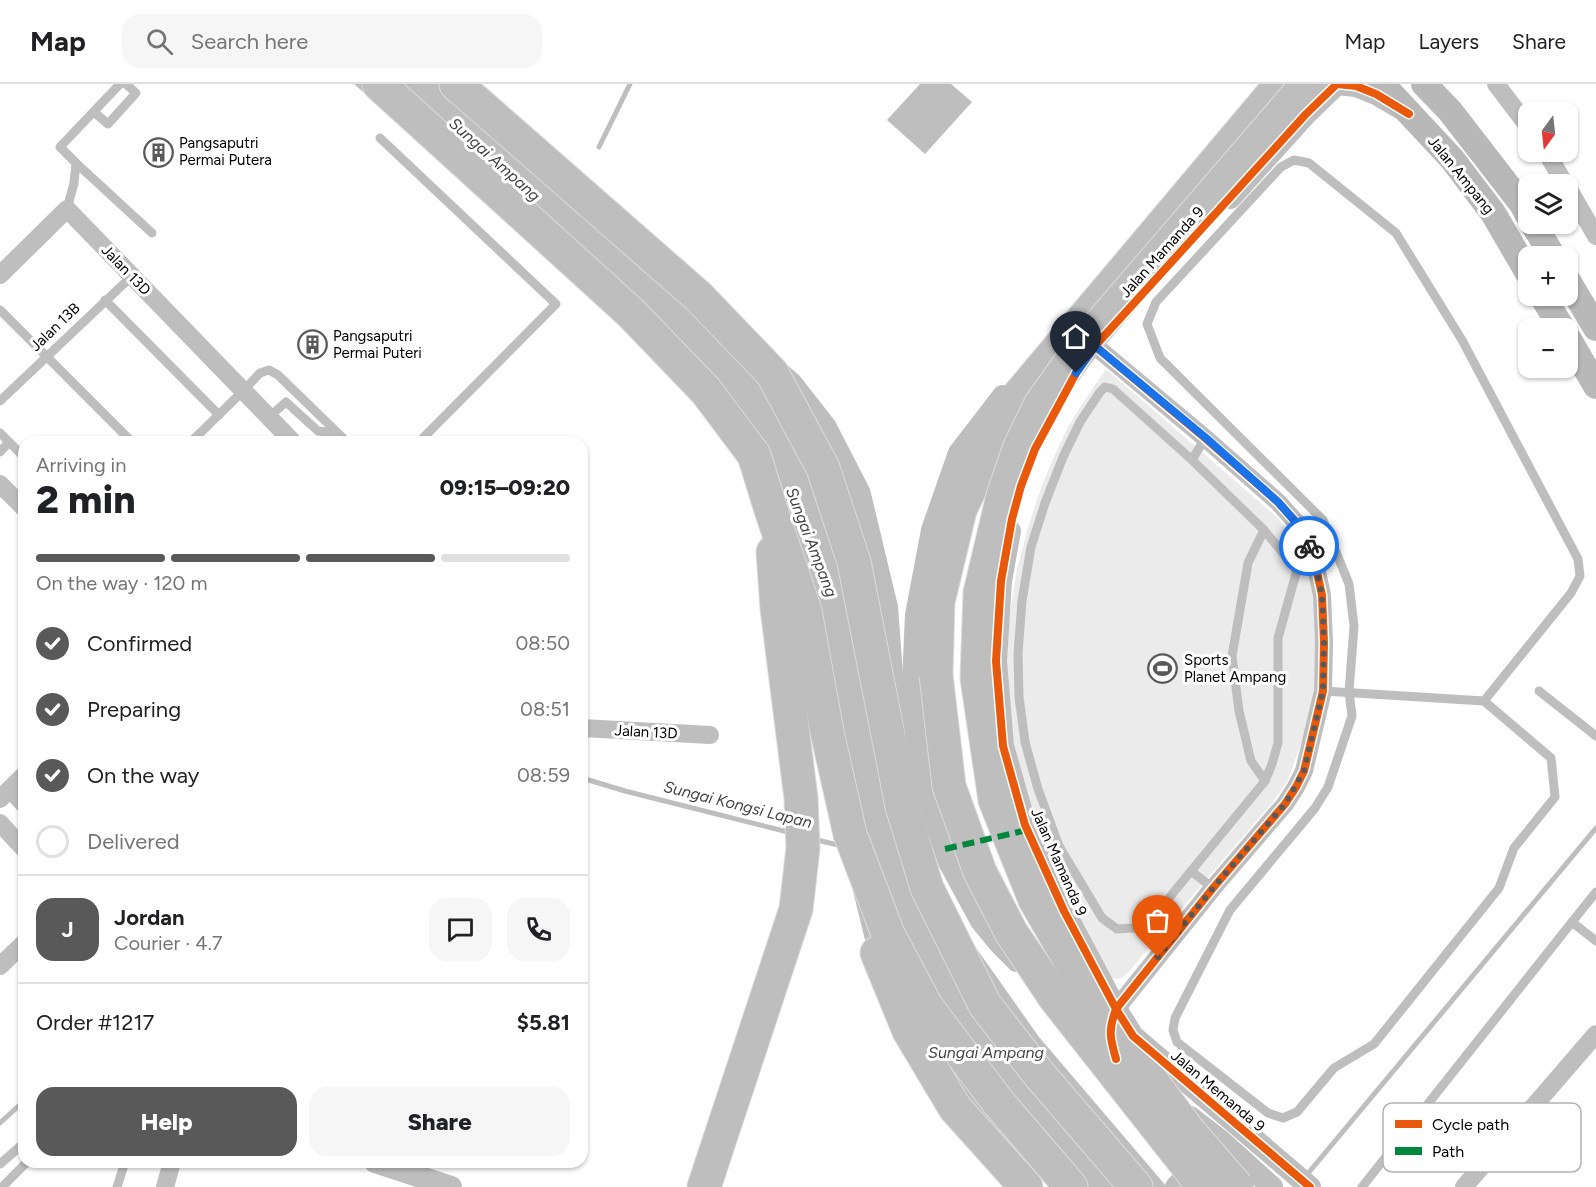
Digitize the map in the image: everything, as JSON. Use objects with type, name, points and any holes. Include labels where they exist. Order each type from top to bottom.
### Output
[{"type":"highway","points":[[380,84],[631,313],[706,391],[754,455],[805,611],[868,932],[909,1031],[956,1108],[1026,1187]]},
{"type":"highway","points":[[456,84],[699,297],[772,373],[824,468],[855,562],[902,806],[927,888],[985,1005],[1038,1074],[1136,1187]]},
{"type":"highway","points":[[1186,1184],[1011,932],[980,872],[949,786],[936,675],[938,602],[960,510],[1009,407],[1281,84]]},
{"type":"highway","points":[[1237,1187],[1187,1129],[1097,1007],[1035,900],[995,800],[977,678],[980,593],[1003,496],[1019,449],[1040,405],[1085,342],[1306,84]]},
{"type":"highway","points":[[704,1187],[796,909],[803,848],[801,798],[777,608],[771,510]]},
{"type":"highway","points":[[850,834],[888,934],[926,1006],[998,1102],[1071,1187]]},
{"type":"main road","name":"Jalan Ampang","points":[[1382,84],[1452,159],[1492,213],[1518,256]]},
{"type":"main road","name":"Jalan Ampang","points":[[1424,84],[1450,111],[1518,199]]},
{"type":"main road","points":[[1578,297],[1596,328]]},
{"type":"main road","points":[[1578,355],[1596,386]]},
{"type":"street","name":"Jalan Mamanda 9","points":[[1116,1010],[1064,911],[1025,825],[1004,746],[996,661],[1001,581],[1012,519],[1021,486],[1035,449],[1076,373],[1095,346],[1306,114],[1337,84],[1356,86],[1376,94],[1409,114]]},
{"type":"street","points":[[1496,84],[1518,113]]},
{"type":"street","points":[[1578,206],[1596,235]]},
{"type":"street","points":[[0,275],[67,209]]},
{"type":"street","name":"Jalan 13D","points":[[67,209],[287,436]]},
{"type":"street","points":[[1087,314],[1012,384],[959,453],[932,530],[916,615],[912,704],[923,784],[949,862],[981,921],[1000,944],[1116,1059],[1221,1141],[1272,1187]]},
{"type":"street","points":[[1095,346],[1202,443],[1278,502],[1302,529],[1315,563],[1322,595],[1324,642],[1323,691],[1304,771],[1285,804],[1213,888],[1116,1010],[1112,1020],[1110,1039],[1116,1059]]},
{"type":"street","points":[[0,484],[18,502]]},
{"type":"street","name":"Jalan 13D","points":[[588,728],[710,735]]},
{"type":"street","points":[[5,794],[18,781]]},
{"type":"street","points":[[0,823],[18,842]]},
{"type":"street","points":[[1000,944],[1011,948],[1026,948],[1047,943],[1059,929],[1064,911]]},
{"type":"street","points":[[3,958],[18,947]]},
{"type":"street","name":"Jalan Memanda 9","points":[[1116,1010],[1133,1036],[1310,1187]]},
{"type":"street","points":[[1536,1103],[1596,1034]]},
{"type":"street","points":[[1170,1100],[1180,1125],[1185,1151],[1186,1184]]},
{"type":"street","points":[[1186,1184],[1237,1124]]},
{"type":"street","points":[[165,1187],[170,1168]]},
{"type":"street","points":[[393,1168],[451,1187]]},
{"type":"street","points":[[1464,1187],[1477,1172]]},
{"type":"lane","points":[[120,84],[60,147],[153,233]]},
{"type":"lane","points":[[94,112],[108,124],[135,93],[126,84]]},
{"type":"lane","points":[[380,138],[556,304],[425,436]]},
{"type":"lane","points":[[1323,691],[1349,692],[1484,701],[1551,758],[1555,797],[1514,848],[1499,888],[1374,1044],[1334,1068],[1297,1112],[1283,1118],[1268,1113],[1177,1042],[1173,1030],[1175,1018],[1230,910],[1315,808],[1328,787],[1352,717],[1349,692],[1354,626],[1349,584],[1323,520],[1160,358],[1147,324],[1156,302],[1281,167],[1294,160],[1309,164],[1396,233],[1462,340],[1578,559],[1581,576],[1571,593],[1484,701]]},
{"type":"lane","points":[[67,209],[74,183],[76,163]]},
{"type":"lane","name":"Jalan 13B","points":[[0,402],[132,276]]},
{"type":"lane","points":[[105,300],[219,415]]},
{"type":"lane","points":[[0,310],[126,436]]},
{"type":"lane","points":[[197,436],[260,373],[269,370],[278,375],[340,436]]},
{"type":"lane","points":[[1105,387],[1113,389],[1192,460],[1264,530],[1297,570],[1278,638],[1278,743],[1272,764],[1265,781],[1150,921],[1134,928],[1117,929],[1102,918],[1059,846],[1038,789],[1025,742],[1019,697],[1018,654],[1022,601],[1031,547],[1063,457],[1080,422],[1100,392],[1105,387]]},
{"type":"lane","points":[[269,417],[286,402],[318,431],[337,433]]},
{"type":"lane","points":[[0,433],[18,451]]},
{"type":"lane","points":[[0,452],[9,442]]},
{"type":"lane","points":[[1192,460],[1202,443]]},
{"type":"lane","points":[[1264,530],[1248,563],[1232,656],[1239,711],[1251,761],[1265,781]]},
{"type":"lane","points":[[1539,691],[1596,736]]},
{"type":"lane","points":[[1191,871],[1213,888]]},
{"type":"lane","points":[[1429,1103],[1596,892]]},
{"type":"lane","points":[[1572,922],[1596,941]]},
{"type":"lane","points":[[0,1164],[18,1148]]},
{"type":"lane","points":[[1362,1187],[1383,1160]]},
{"type":"lane","points":[[3,1187],[21,1168]]},
{"type":"lane","points":[[117,1187],[123,1168]]},
{"type":"shaded area","name":"Sports Planet Ampang","points":[[1106,369],[1278,518],[1301,550],[1314,587],[1318,683],[1304,735],[1287,782],[1272,803],[1126,975],[1119,979],[1112,978],[1080,933],[1014,768],[1008,706],[1007,655],[1010,612],[1017,569],[1027,531],[1038,496],[1068,427]]},
{"type":"water","name":"Sungai Ampang","points":[[354,84],[452,84],[799,375],[835,421],[870,489],[898,606],[910,770],[936,876],[974,945],[1039,1037],[1167,1187],[1063,1187],[972,1120],[899,1009],[865,940],[753,456],[645,339]]},
{"type":"water","points":[[920,84],[951,84],[972,102],[925,154],[887,120]]},
{"type":"waterway","points":[[599,147],[630,84]]},
{"type":"waterway","name":"Sungai Kongsi Lapan","points":[[588,780],[792,833]]},
{"type":"waterway","points":[[1305,1177],[1596,828]]},
{"type":"waterway","name":"Sungai Kongsi Lapan","points":[[813,839],[842,846]]},
{"type":"waterway","name":"Sungai Kongsi Lapan","points":[[0,1123],[18,1106]]},
{"type":"marked path","points":[[945,849],[1027,830]]},
{"type":"cycle path","points":[[1310,1187],[1133,1036],[1116,1009],[1064,911],[1025,825],[1003,746],[996,661],[1001,581],[1012,519],[1035,449],[1076,373],[1095,346],[1306,114],[1337,84],[1356,86],[1376,94],[1409,114]]},
{"type":"cycle path","points":[[1095,346],[1278,502],[1302,529],[1315,563],[1322,595],[1324,642],[1323,691],[1304,771],[1285,804],[1213,888],[1116,1009],[1111,1034],[1116,1059]]},
{"type":"way so far","points":[[1158,957],[1285,804],[1304,771],[1323,691],[1322,595],[1309,546]]},
{"type":"place","name":"Pangsaputri Permai Putera","points":[[158,152]]},
{"type":"place","name":"Pangsaputri Permai Puteri","points":[[312,345]]},
{"type":"place","name":"Sports Planet Ampang","points":[[1163,669]]},
{"type":"route","points":[[1076,373],[1095,346],[1206,438],[1278,502],[1302,529],[1309,546]]}]
